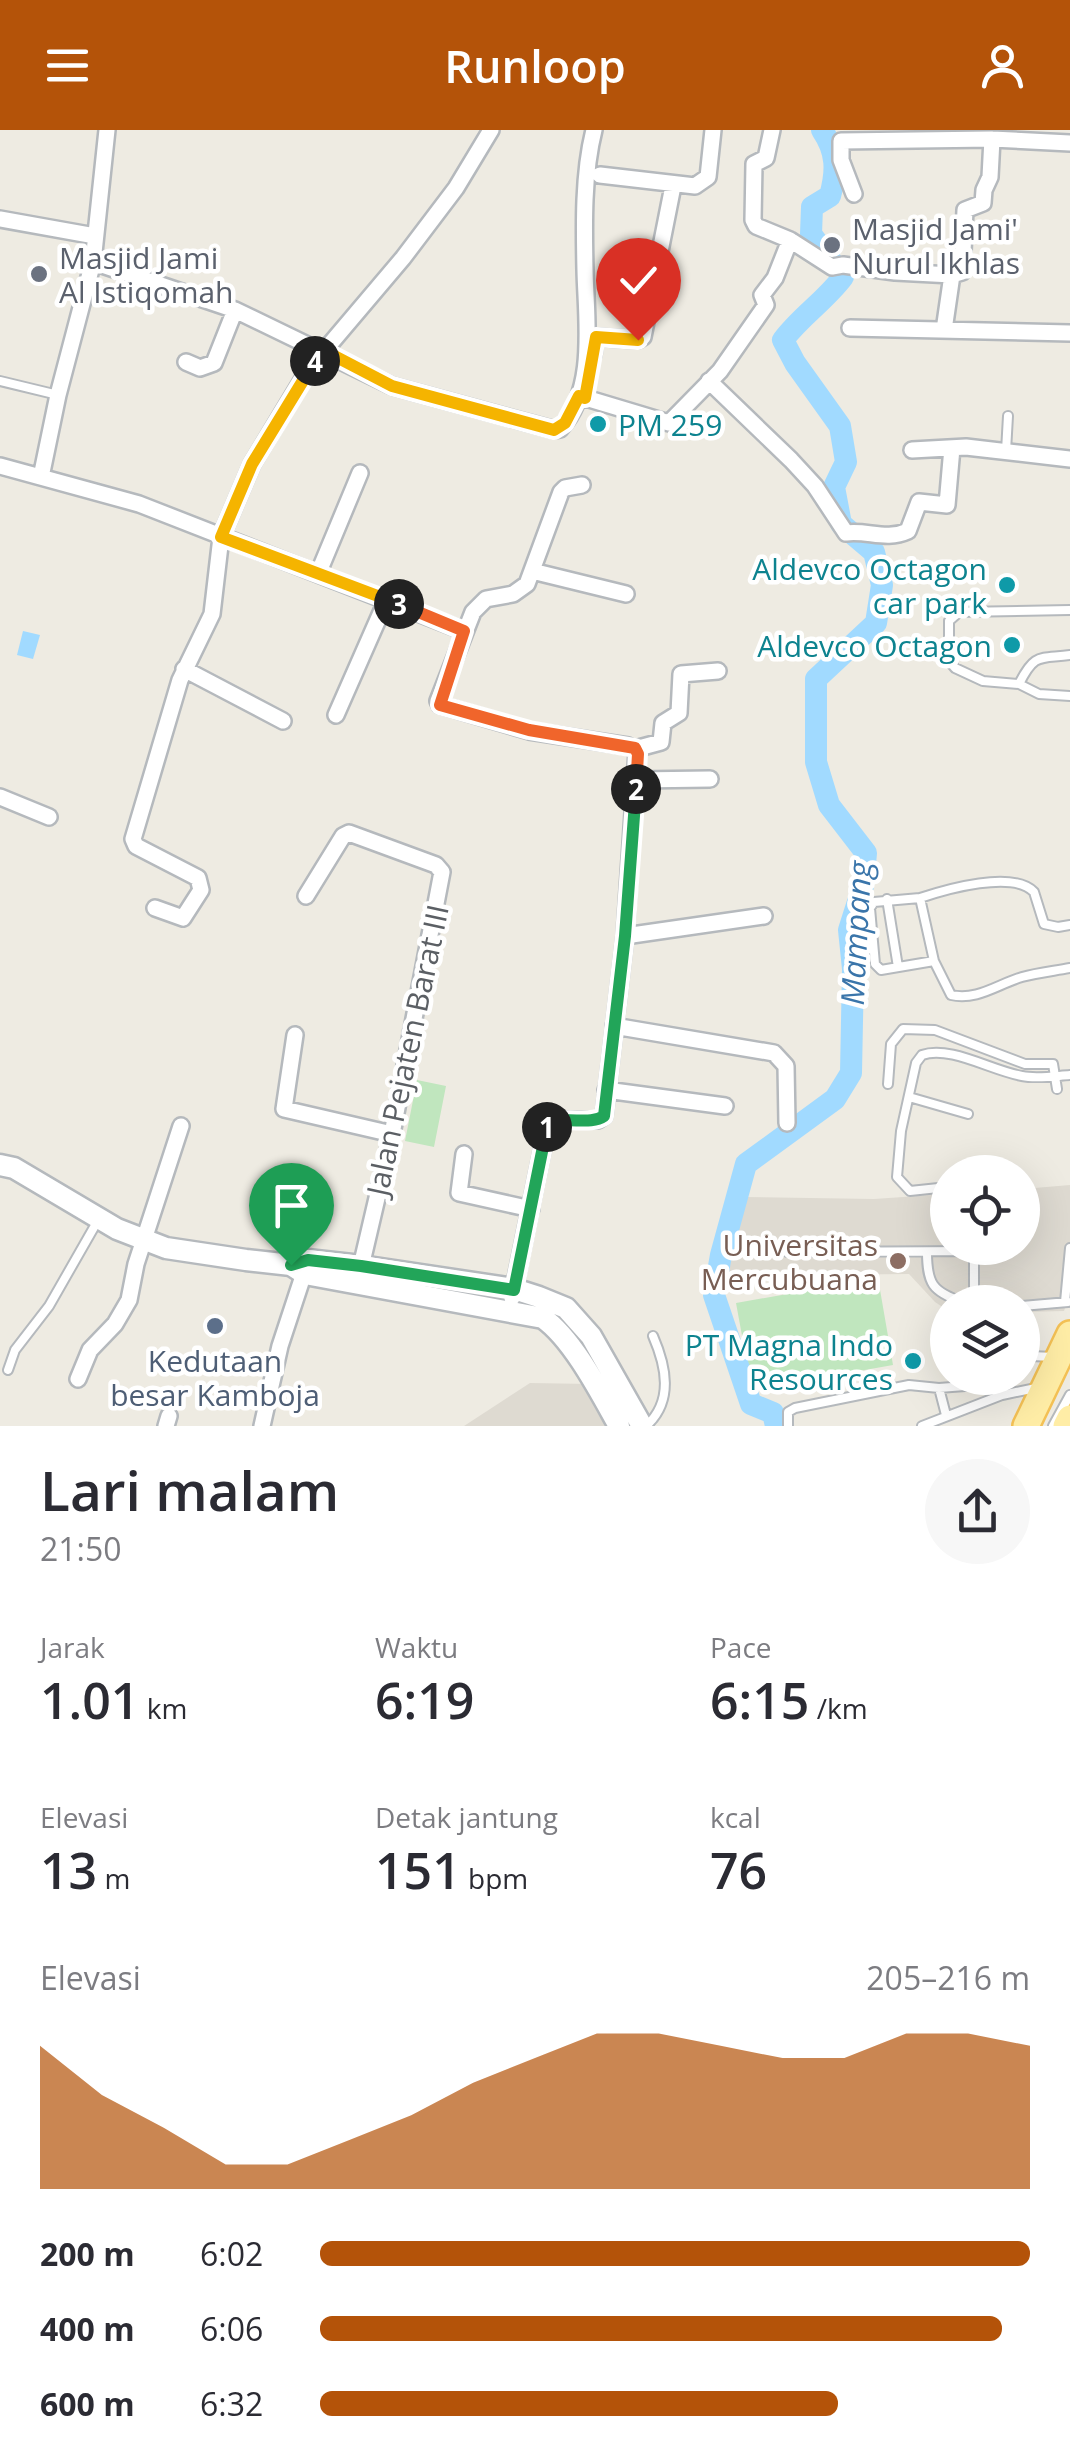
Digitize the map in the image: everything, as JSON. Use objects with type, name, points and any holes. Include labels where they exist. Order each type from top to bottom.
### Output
[{"type":"main road","points":[[1026,1426],[1059,1390],[1065,1346]]},
{"type":"street","points":[[40,477],[94,262],[107,130]]},
{"type":"street","points":[[154,908],[183,918],[201,888],[198,878],[134,843],[149,779],[184,669],[212,614],[221,537],[252,464],[323,350],[404,258],[456,188],[491,130]]},
{"type":"street","points":[[582,397],[594,130]]},
{"type":"street","points":[[600,174],[695,186],[708,177],[713,130]]},
{"type":"street","points":[[772,130],[765,160],[754,164],[756,226],[838,266],[952,275],[962,272],[965,210],[983,203],[990,176],[992,140]]},
{"type":"street","points":[[854,194],[836,136],[1070,143]]},
{"type":"street","points":[[94,262],[235,310],[392,386],[554,430],[565,423],[582,397],[596,337],[642,338],[673,186]]},
{"type":"street","points":[[0,219],[95,236]]},
{"type":"street","points":[[582,397],[666,424],[672,422],[740,345],[766,305],[762,295],[775,278],[790,240]]},
{"type":"street","points":[[944,330],[952,275]]},
{"type":"street","points":[[186,362],[200,368],[214,364],[235,310]]},
{"type":"street","points":[[850,328],[1070,333]]},
{"type":"street","points":[[708,381],[791,460],[851,532],[871,537],[903,534],[908,531],[919,502],[948,504],[952,448]]},
{"type":"street","points":[[912,450],[1006,451],[1070,459]]},
{"type":"street","points":[[0,466],[140,504],[464,631]]},
{"type":"street","points":[[318,574],[360,472]]},
{"type":"street","points":[[582,485],[561,492],[532,571],[520,590],[482,602],[464,631],[440,705],[529,730],[635,748],[660,742],[663,723],[679,713],[681,674],[718,670]]},
{"type":"street","points":[[532,571],[626,594]]},
{"type":"street","points":[[336,714],[388,599]]},
{"type":"street","points":[[184,669],[283,721]]},
{"type":"street","points":[[512,1300],[547,1127],[556,1120],[602,1119],[625,936],[638,754],[635,748]]},
{"type":"street","points":[[636,780],[710,779]]},
{"type":"street","points":[[0,796],[49,817]]},
{"type":"street","name":"Jalan Pejaten Barat III","points":[[306,896],[346,834],[436,864],[442,872],[392,1134],[358,1275]]},
{"type":"street","points":[[625,936],[764,916]]},
{"type":"street","points":[[614,1026],[774,1053],[786,1066],[787,1122]]},
{"type":"street","points":[[295,1035],[284,1110],[392,1134]]},
{"type":"street","points":[[606,1090],[724,1106]]},
{"type":"street","points":[[78,1379],[90,1350],[125,1310],[143,1241],[182,1126]]},
{"type":"street","points":[[464,1154],[459,1193],[531,1209]]},
{"type":"street","points":[[4,1161],[143,1241],[213,1256],[566,1308],[582,1325],[644,1426]]},
{"type":"street","points":[[262,1426],[301,1266]]},
{"type":"street","points":[[512,1300],[553,1325],[619,1426]]},
{"type":"lane","points":[[0,382],[58,395]]},
{"type":"lane","points":[[1006,451],[1008,416]]},
{"type":"lane","points":[[1070,610],[953,614],[948,636],[951,665],[983,681],[1019,684],[1039,694],[1070,696]]},
{"type":"lane","points":[[1019,684],[1030,665],[1042,656],[1070,656]]},
{"type":"lane","points":[[934,962],[881,970],[876,964],[870,908],[874,902],[920,898],[962,885],[1019,882],[1034,892],[1044,924],[1058,928],[1070,925]]},
{"type":"lane","points":[[920,898],[934,962],[951,995],[962,997],[1020,978],[1070,968]]},
{"type":"lane","points":[[886,900],[898,967]]},
{"type":"lane","points":[[888,1084],[891,1044],[903,1029],[935,1030],[1025,1064],[1053,1064],[1057,1089]]},
{"type":"lane","points":[[930,1188],[910,1191],[897,1177],[908,1097],[916,1063],[922,1055],[954,1054],[986,1068],[1025,1077],[1070,1075]]},
{"type":"lane","points":[[908,1097],[968,1114]]},
{"type":"lane","points":[[8,1370],[15,1350],[49,1306],[99,1218]]},
{"type":"lane","points":[[1040,1304],[1068,1302],[1070,1248]]},
{"type":"lane","points":[[788,1252],[974,1252],[974,1285]]},
{"type":"lane","points":[[926,1252],[927,1278],[933,1285]]},
{"type":"lane","points":[[644,1426],[655,1418],[665,1394],[662,1358],[653,1336]]},
{"type":"lane","points":[[1040,1353],[1065,1346]]},
{"type":"lane","points":[[788,1426],[788,1412],[795,1408],[909,1385],[930,1387]]},
{"type":"lane","points":[[1059,1390],[1065,1424]]},
{"type":"lane","points":[[941,1395],[946,1414]]},
{"type":"lane","points":[[922,1426],[1002,1395]]},
{"type":"shaded area","name":"Universitas Mercubuana","points":[[1070,1185],[1070,1292],[1064,1311],[1040,1312],[1040,1285],[930,1285],[930,1297],[909,1274],[723,1276],[743,1197],[874,1199],[930,1195],[930,1265],[1040,1265],[1040,1188]]},
{"type":"shaded area","points":[[530,1383],[591,1384],[615,1426],[464,1426]]},
{"type":"green space","points":[[417,1080],[446,1086],[434,1147],[405,1141]]},
{"type":"green space","points":[[878,1278],[893,1365],[752,1390],[736,1303]]},
{"type":"water","points":[[23,631],[40,635],[33,659],[17,655]]},
{"type":"waterway","name":"Mampang","points":[[776,1426],[773,1413],[751,1404],[714,1295],[746,1164],[835,1099],[851,1073],[853,969],[849,930],[863,886],[866,853],[829,805],[816,762],[816,679],[876,623],[882,585],[874,552],[841,524],[834,487],[846,462],[840,426],[783,340],[843,277],[811,234],[812,207],[830,196],[834,178],[833,154],[822,130]]},
{"type":"place","name":"Masjid Jami' Nurul Ikhlas","points":[[832,245]]},
{"type":"place","name":"Masjid Jami Al Istiqomah","points":[[39,274]]},
{"type":"place","name":"PM 259","points":[[598,424]]},
{"type":"place","name":"Aldevco Octagon car park","points":[[1007,585]]},
{"type":"place","name":"Aldevco Octagon","points":[[1012,645]]},
{"type":"place","name":"Universitas Mercubuana","points":[[898,1261]]},
{"type":"place","name":"Kedutaan besar Kamboja","points":[[215,1326]]},
{"type":"place","name":"PT Magna Indo Resources","points":[[913,1361]]},
{"type":"route","points":[[291,1265],[308,1260],[514,1290],[547,1127],[556,1120],[598,1120],[604,1116],[625,936],[638,751],[628,746],[529,730],[440,705],[438,701],[464,631],[221,537],[252,464],[323,350],[392,386],[554,430],[565,423],[579,396],[585,398],[596,337],[638,340]]}]
